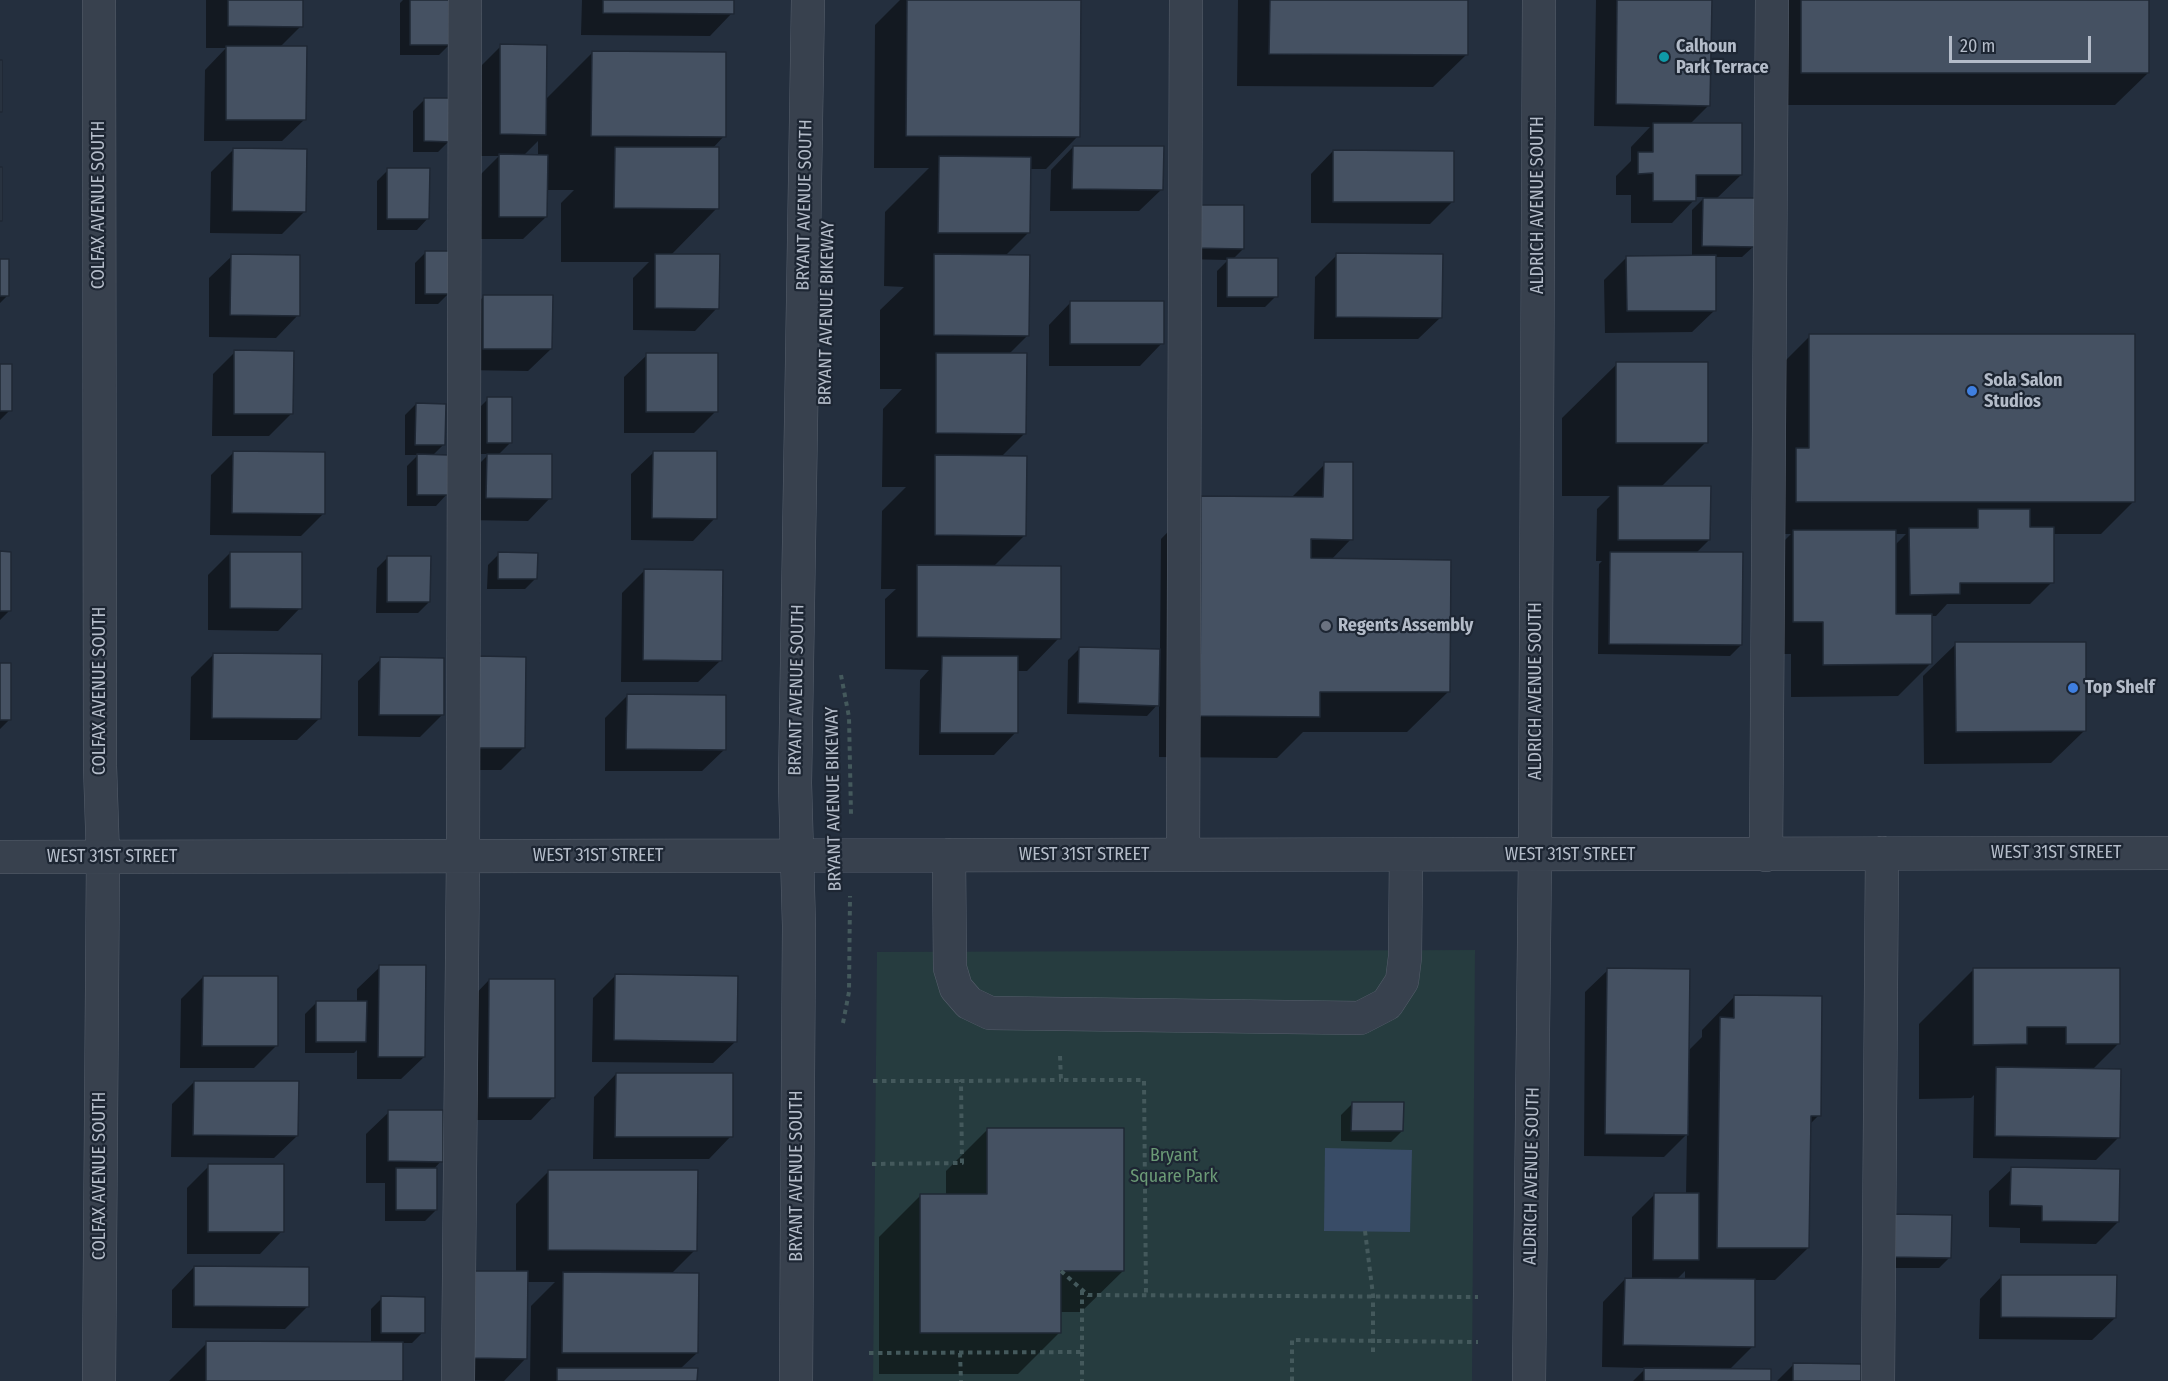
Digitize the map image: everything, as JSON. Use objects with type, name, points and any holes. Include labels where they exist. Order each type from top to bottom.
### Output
[{"type":"street","name":"COLFAX AVENUE SOUTH","points":[[99,0],[100,766],[103,857],[99,1381]]},
{"type":"street","points":[[458,1381],[463,855],[465,0]]},
{"type":"street","name":"BRYANT AVENUE SOUTH","points":[[796,1381],[799,938],[795,783],[808,0]]},
{"type":"street","points":[[1183,855],[1186,0]]},
{"type":"street","name":"ALDRICH AVENUE SOUTH","points":[[1529,1381],[1535,855],[1539,0]]},
{"type":"street","points":[[1766,855],[1772,0]]},
{"type":"street","points":[[1878,1381],[1882,853]]},
{"type":"street","name":"WEST 31ST STREET","points":[[0,857],[2168,853]]},
{"type":"street","points":[[950,855],[950,968],[956,988],[969,1003],[990,1013],[1360,1018],[1387,1004],[1402,981],[1405,957],[1406,855]]},
{"type":"path","name":"BRYANT AVENUE BIKEWAY","points":[[841,673],[849,717],[850,855],[849,992],[841,1030]]},
{"type":"path","points":[[1059,1014],[1061,1080]]},
{"type":"path","points":[[873,1081],[1144,1080],[1146,1294]]},
{"type":"path","points":[[872,1164],[963,1163],[961,1081]]},
{"type":"path","points":[[1365,1231],[1373,1295],[1373,1352]]},
{"type":"path","points":[[1061,1272],[1088,1294],[1478,1297]]},
{"type":"path","points":[[1082,1289],[1082,1381]]},
{"type":"path","points":[[1293,1381],[1292,1340],[1478,1342]]},
{"type":"path","points":[[869,1353],[1082,1352]]},
{"type":"path","points":[[960,1353],[961,1381]]},
{"type":"green space","name":"Bryant Square Park","points":[[1475,950],[1472,1381],[873,1381],[877,952]]},
{"type":"water","points":[[1325,1148],[1412,1150],[1410,1232],[1324,1231]]},
{"type":"building","points":[[228,0],[303,0],[303,27],[228,26]]},
{"type":"building","points":[[410,0],[452,0],[452,45],[410,45]]},
{"type":"building","points":[[603,0],[734,0],[734,14],[603,13]]},
{"type":"building","points":[[907,0],[1081,0],[1080,137],[906,136]]},
{"type":"building","points":[[1270,0],[1468,0],[1468,55],[1269,54]]},
{"type":"building","name":"Calhoun Park Terrace","points":[[1617,0],[1712,0],[1710,106],[1616,104]]},
{"type":"building","points":[[1801,0],[2149,0],[2149,73],[1801,73]]},
{"type":"building","points":[[500,44],[547,45],[546,135],[500,134]]},
{"type":"building","points":[[226,46],[307,46],[306,120],[226,120]]},
{"type":"building","points":[[592,51],[726,52],[726,137],[591,136]]},
{"type":"building","points":[[0,60],[2,60],[2,112],[0,112]]},
{"type":"building","points":[[424,98],[451,98],[451,142],[424,141]]},
{"type":"building","points":[[1653,123],[1742,123],[1742,175],[1696,175],[1696,201],[1653,201],[1653,173],[1638,174],[1638,152],[1653,152]]},
{"type":"building","points":[[1073,146],[1164,146],[1163,190],[1072,189]]},
{"type":"building","points":[[615,147],[719,147],[719,209],[614,208]]},
{"type":"building","points":[[233,148],[307,149],[306,212],[232,211]]},
{"type":"building","points":[[1333,150],[1454,151],[1454,202],[1333,202]]},
{"type":"building","points":[[499,154],[548,155],[547,217],[499,217]]},
{"type":"building","points":[[939,156],[1031,157],[1030,233],[938,233]]},
{"type":"building","points":[[0,167],[2,167],[2,221],[0,221]]},
{"type":"building","points":[[387,168],[430,168],[429,219],[387,219]]},
{"type":"building","points":[[1703,198],[1756,198],[1755,247],[1702,246]]},
{"type":"building","points":[[1193,205],[1244,205],[1244,249],[1192,248]]},
{"type":"building","points":[[425,251],[450,251],[450,294],[425,294]]},
{"type":"building","points":[[1336,253],[1443,254],[1442,318],[1336,317]]},
{"type":"building","points":[[231,254],[300,255],[300,316],[230,315]]},
{"type":"building","points":[[655,254],[720,254],[719,309],[655,308]]},
{"type":"building","points":[[934,254],[1030,255],[1029,336],[934,335]]},
{"type":"building","points":[[1716,255],[1716,311],[1627,311],[1626,256]]},
{"type":"building","points":[[1227,258],[1278,258],[1278,297],[1227,297]]},
{"type":"building","points":[[0,259],[9,259],[9,296],[0,296]]},
{"type":"building","points":[[483,295],[553,295],[552,349],[483,349]]},
{"type":"building","points":[[1070,301],[1164,301],[1164,344],[1070,344]]},
{"type":"building","name":"Sola Salon Studios","points":[[1809,334],[2135,334],[2135,502],[1796,502],[1796,448],[1809,448]]},
{"type":"building","points":[[234,350],[294,351],[293,414],[234,414]]},
{"type":"building","points":[[646,353],[718,353],[718,412],[646,412]]},
{"type":"building","points":[[936,353],[1027,353],[1026,434],[936,433]]},
{"type":"building","points":[[1616,362],[1708,362],[1708,443],[1616,443]]},
{"type":"building","points":[[0,364],[12,364],[12,411],[0,411]]},
{"type":"building","points":[[487,397],[512,397],[512,443],[487,443]]},
{"type":"building","points":[[416,403],[446,404],[445,445],[415,445]]},
{"type":"building","points":[[233,451],[325,452],[325,514],[232,513]]},
{"type":"building","points":[[653,451],[717,451],[717,519],[652,518]]},
{"type":"building","points":[[417,454],[449,455],[448,495],[417,495]]},
{"type":"building","points":[[487,454],[552,454],[552,499],[486,498]]},
{"type":"building","points":[[935,455],[1027,456],[1026,536],[935,535]]},
{"type":"building","name":"Regents Assembly","points":[[1324,462],[1353,462],[1353,540],[1311,539],[1311,558],[1451,560],[1450,692],[1320,692],[1320,717],[1200,716],[1201,496],[1323,497]]},
{"type":"building","points":[[1618,486],[1711,486],[1710,540],[1618,540]]},
{"type":"building","points":[[1978,509],[2030,509],[2030,527],[2054,527],[2054,583],[1960,583],[1960,594],[1910,595],[1909,528],[1978,528]]},
{"type":"building","points":[[1793,530],[1896,530],[1896,614],[1932,614],[1932,664],[1823,665],[1823,622],[1793,622]]},
{"type":"building","points":[[0,551],[11,552],[11,611],[0,611]]},
{"type":"building","points":[[230,552],[302,552],[302,609],[230,608]]},
{"type":"building","points":[[498,552],[538,553],[537,579],[498,579]]},
{"type":"building","points":[[1610,552],[1743,552],[1742,645],[1609,644]]},
{"type":"building","points":[[387,556],[431,556],[430,602],[387,602]]},
{"type":"building","points":[[917,565],[1061,566],[1061,639],[917,637]]},
{"type":"building","points":[[644,569],[723,570],[722,661],[643,660]]},
{"type":"building","points":[[1955,642],[2086,642],[2086,731],[1956,732]]},
{"type":"building","points":[[1079,647],[1160,649],[1159,706],[1078,703]]},
{"type":"building","points":[[213,653],[322,654],[321,719],[212,718]]},
{"type":"building","points":[[478,656],[526,657],[525,748],[477,748]]},
{"type":"building","points":[[942,656],[1018,656],[1018,733],[940,733]]},
{"type":"building","points":[[380,657],[444,658],[444,715],[379,715]]},
{"type":"building","points":[[0,663],[11,663],[11,720],[0,720]]},
{"type":"building","points":[[627,694],[726,695],[726,750],[626,749]]},
{"type":"building","points":[[379,965],[426,965],[425,1057],[378,1057]]},
{"type":"building","points":[[1607,968],[1690,969],[1688,1135],[1605,1134]]},
{"type":"building","points":[[1973,968],[2120,968],[2120,1044],[2066,1044],[2066,1027],[2027,1027],[2027,1044],[1973,1045]]},
{"type":"building","points":[[615,974],[738,976],[737,1042],[614,1040]]},
{"type":"building","points":[[203,976],[278,976],[278,1046],[202,1046]]},
{"type":"building","points":[[489,979],[555,979],[555,1098],[488,1098]]},
{"type":"building","points":[[1734,995],[1822,996],[1821,1116],[1811,1116],[1809,1248],[1717,1248],[1720,1017],[1734,1018]]},
{"type":"building","points":[[316,1001],[367,1001],[366,1042],[316,1042]]},
{"type":"building","points":[[1996,1067],[2121,1069],[2120,1138],[1995,1136]]},
{"type":"building","points":[[616,1073],[733,1073],[733,1137],[615,1137]]},
{"type":"building","points":[[194,1081],[299,1081],[298,1136],[193,1135]]},
{"type":"building","points":[[1352,1102],[1404,1102],[1403,1131],[1351,1131]]},
{"type":"building","points":[[388,1110],[443,1110],[443,1162],[388,1161]]},
{"type":"building","name":"Bryant Square Park","points":[[987,1128],[1124,1128],[1124,1271],[1061,1271],[1061,1333],[920,1333],[920,1194],[987,1194]]},
{"type":"building","points":[[208,1164],[284,1164],[284,1232],[208,1232]]},
{"type":"building","points":[[2011,1167],[2120,1169],[2119,1222],[2042,1221],[2042,1206],[2010,1205]]},
{"type":"building","points":[[396,1168],[437,1168],[437,1210],[396,1210]]},
{"type":"building","points":[[548,1170],[698,1170],[697,1251],[548,1250]]},
{"type":"building","points":[[1654,1193],[1699,1193],[1699,1260],[1653,1260]]},
{"type":"building","points":[[1892,1214],[1952,1215],[1951,1258],[1892,1257]]},
{"type":"building","points":[[194,1266],[309,1267],[309,1307],[194,1306]]},
{"type":"building","points":[[474,1271],[528,1271],[527,1359],[474,1358]]},
{"type":"building","points":[[563,1272],[699,1273],[698,1353],[562,1353]]},
{"type":"building","points":[[2001,1275],[2117,1275],[2116,1318],[2001,1317]]},
{"type":"building","points":[[1625,1278],[1755,1279],[1755,1347],[1623,1345]]},
{"type":"building","points":[[381,1296],[425,1297],[425,1333],[381,1333]]},
{"type":"building","points":[[206,1341],[403,1342],[403,1381],[206,1381]]},
{"type":"building","points":[[1793,1363],[1861,1364],[1861,1381],[1793,1381]]},
{"type":"building","points":[[557,1368],[698,1368],[697,1381],[557,1381]]},
{"type":"building","points":[[1644,1368],[1771,1369],[1771,1381],[1644,1381]]},
{"type":"place","name":"Calhoun Park Terrace","points":[[1664,57]]},
{"type":"place","name":"Sola Salon Studios","points":[[1972,391]]},
{"type":"place","name":"Regents Assembly","points":[[1326,626]]},
{"type":"place","name":"Top Shelf","points":[[2073,688]]}]
